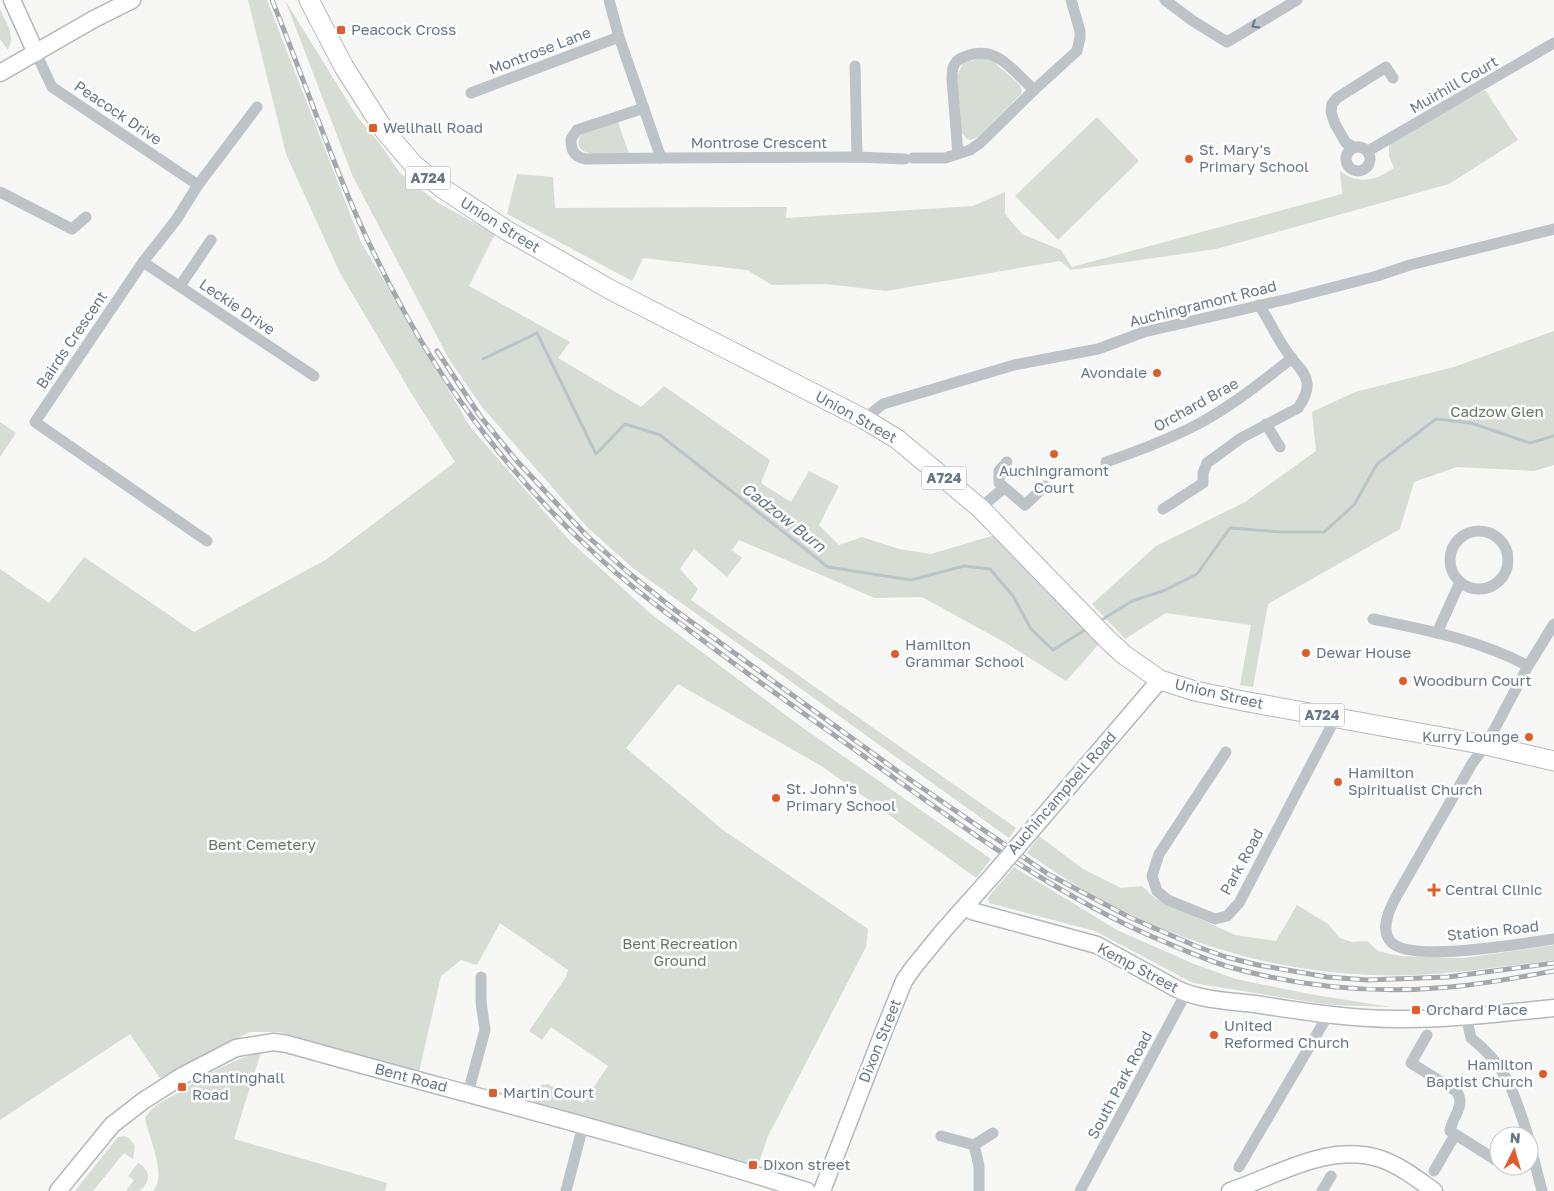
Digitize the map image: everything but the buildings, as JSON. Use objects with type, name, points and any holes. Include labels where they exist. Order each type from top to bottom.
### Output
[{"type":"main road","name":"Union Street","points":[[309,0],[344,67],[384,130],[413,164],[442,188],[506,230],[611,290],[864,419],[897,439],[980,508],[1123,654],[1160,680],[1212,695],[1486,745]]},
{"type":"main road","name":"A724","points":[[1486,745],[1554,761]]},
{"type":"street","points":[[12,0],[36,54]]},
{"type":"street","points":[[0,73],[132,0]]},
{"type":"street","points":[[609,0],[619,37],[661,158]]},
{"type":"street","name":"Montrose Crescent","points":[[644,108],[576,130],[571,139],[573,153],[579,158],[586,159],[945,158],[980,143],[1077,51],[1080,31],[1071,0]]},
{"type":"street","points":[[1165,0],[1193,21],[1227,42],[1297,0]]},
{"type":"street","name":"Montrose Lane","points":[[471,93],[619,37]]},
{"type":"street","name":"Muirhill Court","points":[[1368,152],[1554,43]]},
{"type":"street","points":[[958,154],[952,79],[952,68],[956,60],[977,52],[988,53],[999,58],[1034,90]]},
{"type":"street","name":"Peacock Drive","points":[[36,54],[52,87],[198,186]]},
{"type":"street","points":[[855,66],[857,157]]},
{"type":"street","points":[[1354,147],[1348,151],[1345,158],[1347,165],[1353,170],[1361,171],[1368,166],[1370,159],[1368,152],[1362,147],[1354,147],[1346,143],[1335,124],[1331,112],[1332,104],[1337,98],[1386,67],[1392,78]]},
{"type":"street","name":"Bairds Crescent","points":[[207,541],[35,422],[143,262],[176,220],[198,186],[257,107]]},
{"type":"street","points":[[0,192],[72,229],[86,217]]},
{"type":"street","name":"Auchingramont Road","points":[[864,419],[883,404],[1014,365],[1098,349],[1144,332],[1297,297],[1377,276],[1410,265],[1554,229]]},
{"type":"street","points":[[180,286],[211,240]]},
{"type":"street","name":"Leckie Drive","points":[[143,262],[314,376]]},
{"type":"street","points":[[1164,509],[1203,484],[1203,473],[1206,463],[1240,438],[1298,408],[1305,395],[1308,380],[1259,305]]},
{"type":"street","name":"Orchard Brae","points":[[1106,462],[1155,445],[1200,423],[1251,391],[1292,358]]},
{"type":"street","points":[[1266,424],[1280,447]]},
{"type":"street","points":[[1007,462],[999,471],[999,483],[1025,505],[1045,486]]},
{"type":"street","points":[[980,508],[1004,488]]},
{"type":"street","points":[[1480,531],[1498,538],[1508,556],[1504,575],[1488,587],[1474,588],[1460,582],[1450,564],[1454,545],[1470,533],[1480,531]]},
{"type":"street","points":[[1437,632],[1460,582]]},
{"type":"street","points":[[1373,619],[1437,632],[1505,654],[1528,666]]},
{"type":"street","points":[[1486,745],[1528,666],[1554,624]]},
{"type":"street","name":"Auchincampbell Road","points":[[965,907],[1160,680]]},
{"type":"street","name":"Park Road","points":[[1226,752],[1158,854],[1152,876],[1157,891],[1168,900],[1215,918],[1227,916],[1239,903],[1336,717]]},
{"type":"street","name":"Station Road","points":[[1486,745],[1473,762],[1396,897],[1386,918],[1388,937],[1395,945],[1408,949],[1430,951],[1464,951],[1554,939]]},
{"type":"street","name":"Kemp Street","points":[[965,907],[972,911],[1097,945],[1186,993],[1328,1015],[1395,1019],[1553,1012]]},
{"type":"street","name":"Dixon Street","points":[[822,1191],[904,981],[938,937],[965,907]]},
{"type":"street","points":[[468,1093],[485,1030],[481,1002],[481,977]]},
{"type":"street","name":"South Park Road","points":[[1080,1191],[1186,993]]},
{"type":"street","points":[[1239,1167],[1328,1015]]},
{"type":"street","points":[[1466,1016],[1471,1038],[1488,1051],[1502,1070],[1514,1092],[1525,1126]]},
{"type":"street","points":[[1427,1035],[1411,1063],[1456,1091],[1461,1097],[1461,1104],[1451,1123],[1450,1131],[1489,1156]]},
{"type":"street","name":"Bent Road","points":[[58,1191],[112,1125],[144,1100],[182,1076],[236,1048],[274,1042],[468,1093],[731,1167],[807,1191]]},
{"type":"street","points":[[566,1191],[583,1126]]},
{"type":"street","points":[[941,1136],[974,1144],[993,1133]]},
{"type":"street","points":[[1434,1171],[1456,1135]]},
{"type":"street","points":[[974,1144],[979,1166],[979,1191]]},
{"type":"street","points":[[1230,1191],[1303,1162],[1346,1154],[1382,1159],[1434,1191]]},
{"type":"street","points":[[1322,1191],[1331,1176]]},
{"type":"street","points":[[1537,1176],[1542,1191]]},
{"type":"green space","points":[[248,0],[267,0],[361,242],[471,428],[570,541],[650,613],[803,728],[991,859],[976,878],[823,767],[678,684],[626,748],[723,830],[868,929],[866,947],[768,1136],[758,1165],[533,1103],[541,1085],[548,1084],[583,1103],[608,1066],[551,1027],[542,1040],[529,1031],[566,977],[568,970],[500,923],[477,965],[461,960],[441,976],[419,1072],[279,1032],[250,1032],[160,1078],[130,1034],[0,1120],[0,569],[49,603],[84,557],[194,632],[327,559],[455,462],[413,396],[340,273],[286,154]]},
{"type":"green space","points":[[285,0],[356,115],[380,144],[400,173],[438,203],[495,234],[469,286],[570,342],[558,358],[641,407],[664,386],[770,460],[761,483],[791,502],[809,471],[839,486],[819,525],[839,545],[862,537],[899,549],[931,554],[995,535],[1099,644],[1066,681],[1004,642],[922,597],[875,598],[739,540],[732,550],[742,558],[727,577],[694,549],[680,569],[698,589],[691,600],[1016,828],[1009,838],[634,569],[587,527],[482,407],[449,359],[353,177]]},
{"type":"green space","points":[[0,9],[11,34],[8,50],[0,39]]},
{"type":"green space","points":[[981,58],[992,60],[1021,86],[1022,93],[978,137],[970,140],[961,132],[957,76],[963,63]]},
{"type":"green space","points":[[1485,90],[1518,140],[1449,184],[1216,249],[1071,270],[1060,261],[886,291],[826,284],[772,285],[747,270],[643,258],[632,281],[507,214],[517,174],[553,177],[555,208],[787,207],[786,218],[973,206],[1005,192],[1005,214],[1022,234],[1061,250],[1072,267],[1342,194],[1340,171],[1360,180],[1380,176],[1394,168],[1389,156],[1389,143]]},
{"type":"green space","points":[[1097,117],[1139,161],[1058,240],[1015,196]]},
{"type":"green space","points":[[618,122],[629,154],[594,154],[580,148],[579,142],[582,133]]},
{"type":"green space","name":"Cadzow Glen","points":[[1554,331],[1554,465],[1534,471],[1457,467],[1414,482],[1400,529],[1268,604],[1253,687],[1240,685],[1251,625],[1166,613],[1125,639],[1092,604],[1156,546],[1245,502],[1316,451],[1312,412],[1355,392],[1454,367]]},
{"type":"green space","points":[[0,422],[16,433],[0,457]]},
{"type":"green space","points":[[1039,836],[1083,869],[1121,888],[1142,886],[1155,898],[1235,935],[1276,941],[1297,905],[1328,924],[1340,938],[1352,942],[1367,941],[1378,951],[1399,956],[1465,958],[1554,945],[1554,960],[1449,973],[1374,975],[1294,967],[1254,959],[1177,935],[1094,896],[1027,853]]},
{"type":"green space","points":[[1014,867],[1117,930],[1194,964],[1236,979],[1309,994],[1391,1007],[1329,1005],[1193,983],[1095,931],[989,903],[990,895]]},
{"type":"green space","points":[[261,1052],[234,1139],[387,1183],[385,1191],[153,1191],[157,1184],[158,1166],[145,1118],[148,1113],[160,1103],[208,1074],[228,1064]]},
{"type":"green space","points":[[124,1136],[129,1138],[135,1146],[133,1159],[124,1153],[93,1191],[75,1191],[118,1137]]},
{"type":"green space","points":[[138,1163],[147,1172],[148,1180],[140,1191],[126,1191],[134,1180],[128,1176]]},
{"type":"waterway","name":"Cadzow Burn","points":[[483,359],[537,333],[596,454],[625,424],[660,435],[828,567],[911,580],[964,566],[990,569],[1013,596],[1031,629],[1053,650],[1088,628]]},
{"type":"waterway","name":"Cadzow Burn","points":[[1100,621],[1132,601],[1163,591],[1197,574],[1230,528],[1281,532],[1324,532],[1354,505],[1377,464],[1436,419],[1471,423],[1530,443],[1554,436]]},
{"type":"railway","points":[[272,0],[335,165],[358,219],[392,289],[446,381],[491,442],[540,499],[607,565],[664,611],[728,659],[1004,854],[1077,899],[1115,919],[1198,956],[1226,966],[1281,979],[1309,984],[1365,989],[1394,990],[1450,987],[1554,971]]},
{"type":"railway","points":[[437,351],[480,416],[517,461],[586,535],[630,574],[675,610],[896,770],[1048,874],[1129,917],[1198,947],[1226,957],[1258,965],[1327,977],[1367,980],[1448,977],[1554,963]]},
{"type":"place","name":"Peacock Cross","points":[[341,30]]},
{"type":"place","name":"Wellhall Road","points":[[373,128]]},
{"type":"place","name":"St. Mary's Primary School","points":[[1189,159]]},
{"type":"place","name":"Avondale","points":[[1157,373]]},
{"type":"place","name":"Auchingramont Court","points":[[1054,454]]},
{"type":"place","name":"Dewar House","points":[[1306,653]]},
{"type":"place","name":"Hamilton Grammar School","points":[[895,654]]},
{"type":"place","name":"Woodburn Court","points":[[1403,681]]},
{"type":"place","name":"Kurry Lounge","points":[[1529,737]]},
{"type":"place","name":"Hamilton Spiritualist Church","points":[[1338,782]]},
{"type":"place","name":"St. John's Primary School","points":[[776,798]]},
{"type":"place","name":"Central Clinic","points":[[1434,890]]},
{"type":"place","name":"Orchard Place","points":[[1416,1010]]},
{"type":"place","name":"United Reformed Church","points":[[1214,1035]]},
{"type":"place","name":"Hamilton Baptist Church","points":[[1543,1074]]},
{"type":"place","name":"Chantinghall Road","points":[[182,1087]]},
{"type":"place","name":"Martin Court","points":[[493,1093]]},
{"type":"place","name":"Dixon street","points":[[753,1165]]},
{"type":"park label","name":"Bent Cemetery","points":[[262,845]]},
{"type":"park label","name":"Bent Recreation Ground","points":[[680,952]]}]
